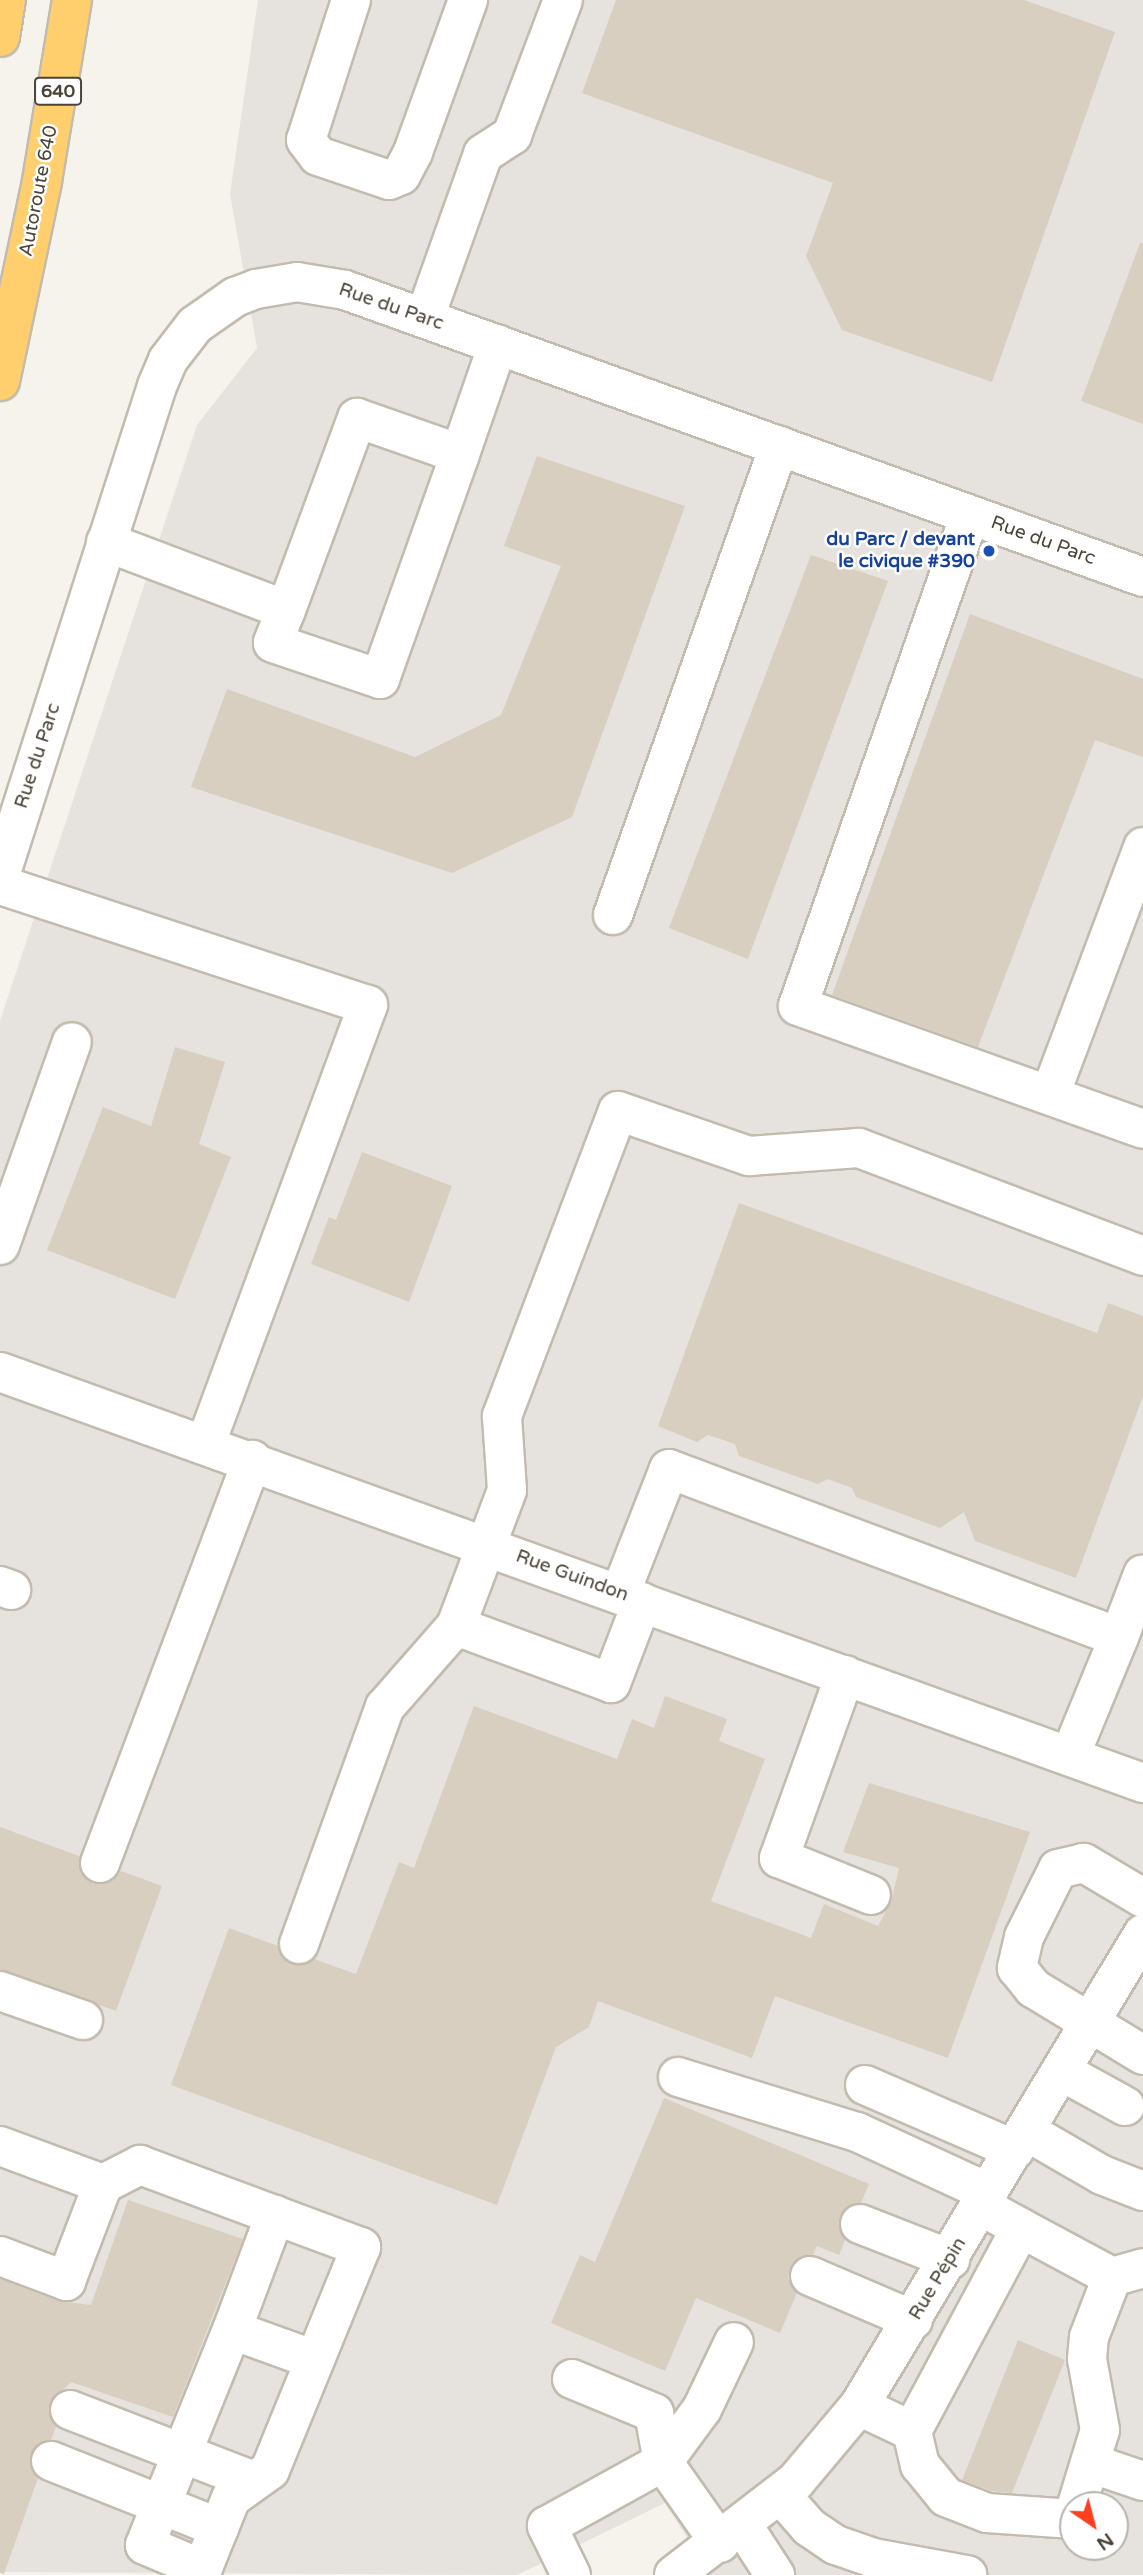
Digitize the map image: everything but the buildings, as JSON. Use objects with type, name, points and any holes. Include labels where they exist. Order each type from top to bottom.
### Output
[{"type":"highway","points":[[0,37],[6,0]]},
{"type":"highway","name":"Autoroute 640","points":[[0,381],[42,181],[72,0]]},
{"type":"street","points":[[351,0],[306,140],[318,156],[389,180],[401,174],[413,152],[468,0]]},
{"type":"street","points":[[425,317],[483,154],[512,135],[563,0]]},
{"type":"street","name":"Rue du Parc","points":[[0,876],[106,542],[169,360],[214,309],[256,289],[296,282],[345,289],[1143,577]]},
{"type":"street","points":[[460,454],[357,418],[273,643],[380,679],[460,454],[498,344]]},
{"type":"street","points":[[613,915],[779,446]]},
{"type":"street","points":[[970,515],[798,1006],[1143,1129]]},
{"type":"street","points":[[106,542],[286,610]]},
{"type":"street","points":[[1050,1095],[1143,847]]},
{"type":"street","points":[[0,885],[368,1005],[206,1443]]},
{"type":"street","points":[[0,1245],[72,1042]]},
{"type":"street","points":[[299,1944],[384,1707],[456,1626],[489,1546],[507,1490],[502,1416],[618,1111],[749,1156],[859,1148],[1143,1255]]},
{"type":"street","name":"Rue Guindon","points":[[0,1372],[206,1443],[1143,1783]]},
{"type":"street","points":[[100,1863],[252,1461]]},
{"type":"street","points":[[456,1626],[611,1684],[631,1598],[669,1469],[1119,1637]]},
{"type":"street","points":[[1070,1756],[1143,1574]]},
{"type":"street","points":[[845,1675],[779,1858],[871,1895]]},
{"type":"street","points":[[1143,1898],[1084,1863],[1072,1863],[1058,1869],[1050,1879],[1024,1937],[1017,1968],[1022,1978],[1143,2055]]},
{"type":"street","name":"Rue Pépin","points":[[674,2575],[781,2495],[825,2450],[859,2406],[1090,2023],[1130,1985],[1143,1934]]},
{"type":"street","points":[[0,1991],[83,2020]]},
{"type":"street","points":[[1061,2071],[1125,2106]]},
{"type":"street","points":[[678,2077],[857,2132],[985,2199],[1021,2228],[1128,2273],[1089,2337],[1087,2359],[1100,2430],[1081,2491]]},
{"type":"street","points":[[866,2085],[1020,2140],[1143,2191]]},
{"type":"street","points":[[0,2146],[103,2185]]},
{"type":"street","points":[[0,2256],[66,2281],[103,2185],[140,2165],[275,2215],[361,2247],[270,2470],[232,2498],[201,2572],[145,2545],[232,2330],[275,2215]]},
{"type":"street","points":[[860,2224],[950,2259]]},
{"type":"street","points":[[1021,2228],[912,2431],[924,2472],[946,2497],[987,2513],[1059,2518]]},
{"type":"street","points":[[810,2276],[913,2320]]},
{"type":"street","points":[[232,2330],[315,2360]]},
{"type":"street","points":[[570,2575],[547,2526],[663,2462],[702,2409],[734,2342]]},
{"type":"street","points":[[572,2379],[654,2413],[663,2462],[731,2534],[775,2575]]},
{"type":"street","points":[[859,2406],[912,2431]]},
{"type":"street","points":[[70,2410],[254,2482]]},
{"type":"street","points":[[51,2460],[219,2528]]},
{"type":"street","points":[[1090,2463],[1143,2482]]},
{"type":"street","points":[[781,2495],[809,2527],[836,2545],[893,2569],[967,2575]]},
{"type":"shaded area","points":[[258,0],[1143,0],[1143,2575],[711,2575],[665,2503],[517,2575],[0,2572],[0,1021],[197,425],[257,348],[230,194]]},
{"type":"place","name":"du Parc / devant le civique #390","points":[[989,551]]}]
